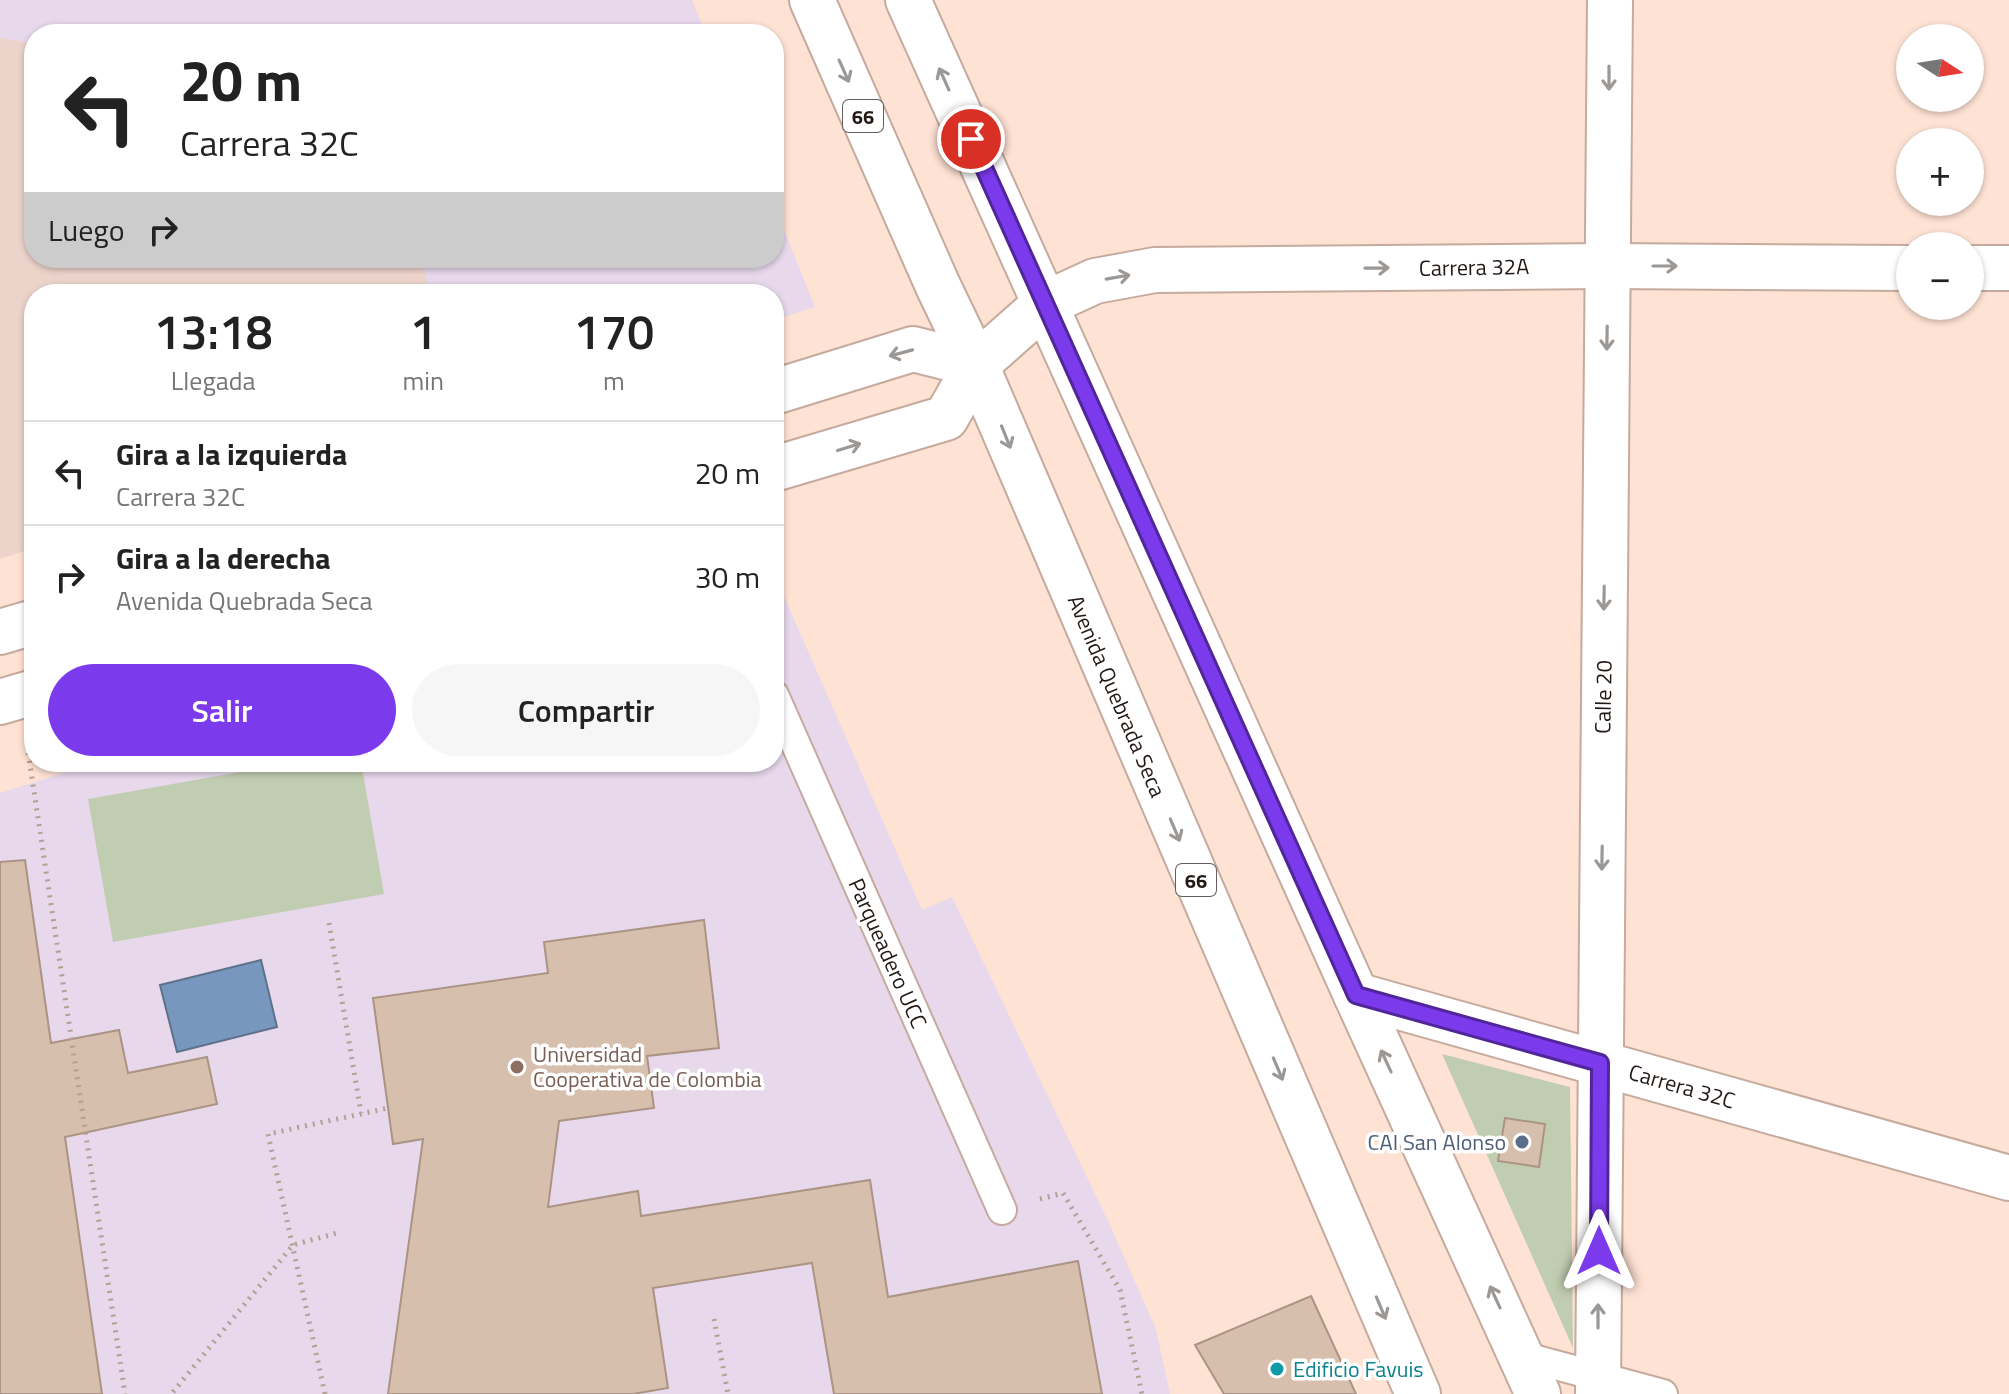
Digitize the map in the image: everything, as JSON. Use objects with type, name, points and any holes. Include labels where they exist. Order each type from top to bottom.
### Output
[{"type":"main road","name":"Avenida Quebrada Seca","points":[[812,0],[976,365],[1418,1394]]},
{"type":"main road","points":[[908,0],[1530,1375]]},
{"type":"main road","name":"Calle 20","points":[[1598,1385],[1610,0]]},
{"type":"main road","name":"Carrera 32A","points":[[784,466],[946,418],[976,365],[1045,304],[1095,281],[1155,270],[1607,266],[1896,268]]},
{"type":"main road","points":[[1984,268],[2009,268]]},
{"type":"main road","points":[[784,389],[913,349],[976,365]]},
{"type":"main road","points":[[0,632],[24,625]]},
{"type":"main road","name":"Carrera 32C","points":[[1356,995],[2009,1178]]},
{"type":"lane","name":"Parqueadero UCC","points":[[784,718],[1002,1210]]},
{"type":"lane","points":[[1530,1375],[1663,1394]]},
{"type":"path","points":[[18,697],[24,736]]},
{"type":"path","points":[[30,772],[125,1394]]},
{"type":"path","points":[[329,923],[361,1113]]},
{"type":"path","points":[[325,1394],[268,1134],[388,1108]]},
{"type":"path","points":[[1002,1210],[1063,1193],[1120,1290],[1142,1394]]},
{"type":"path","points":[[173,1392],[293,1245],[337,1233]]},
{"type":"path","points":[[714,1319],[728,1394]]},
{"type":"shaded area","points":[[0,0],[692,0],[702,24],[24,24],[24,42],[0,38]]},
{"type":"shaded area","points":[[0,38],[24,42],[24,268],[423,268],[427,284],[24,284],[24,551],[0,559]]},
{"type":"shaded area","points":[[784,230],[815,307],[784,317],[784,284],[427,284],[423,268],[784,268]]},
{"type":"shaded area","name":"Universidad Cooperativa de Colombia","points":[[784,597],[922,910],[952,897],[1109,1223],[1156,1329],[1170,1394],[0,1394],[0,793],[67,772],[784,772]]},
{"type":"green space","points":[[241,772],[363,772],[384,894],[113,942],[88,799]]},
{"type":"green space","points":[[1442,1054],[1570,1087],[1573,1348]]},
{"type":"water","points":[[261,960],[277,1027],[177,1052],[160,985]]},
{"type":"building","points":[[25,860],[51,1043],[119,1030],[128,1073],[207,1057],[217,1104],[65,1137],[102,1394],[0,1394],[0,862]]},
{"type":"building","points":[[704,920],[719,1048],[647,1056],[654,1108],[559,1121],[548,1207],[638,1191],[641,1216],[870,1180],[888,1297],[1078,1261],[1102,1394],[834,1394],[812,1263],[653,1288],[668,1388],[633,1394],[388,1394],[423,1139],[393,1144],[373,998],[548,973],[544,942]]},
{"type":"building","name":"CAI San Alonso","points":[[1505,1118],[1545,1124],[1539,1167],[1498,1161]]},
{"type":"building","name":"Edificio Favuis","points":[[1311,1296],[1356,1394],[1224,1394],[1195,1345]]},
{"type":"place","name":"Universidad Cooperativa de Colombia","points":[[517,1067]]},
{"type":"place","name":"CAI San Alonso","points":[[1522,1142]]},
{"type":"place","name":"Edificio Favuis","points":[[1277,1369]]},
{"type":"route","points":[[971,139],[1356,995],[1600,1063],[1599,1251]]}]
